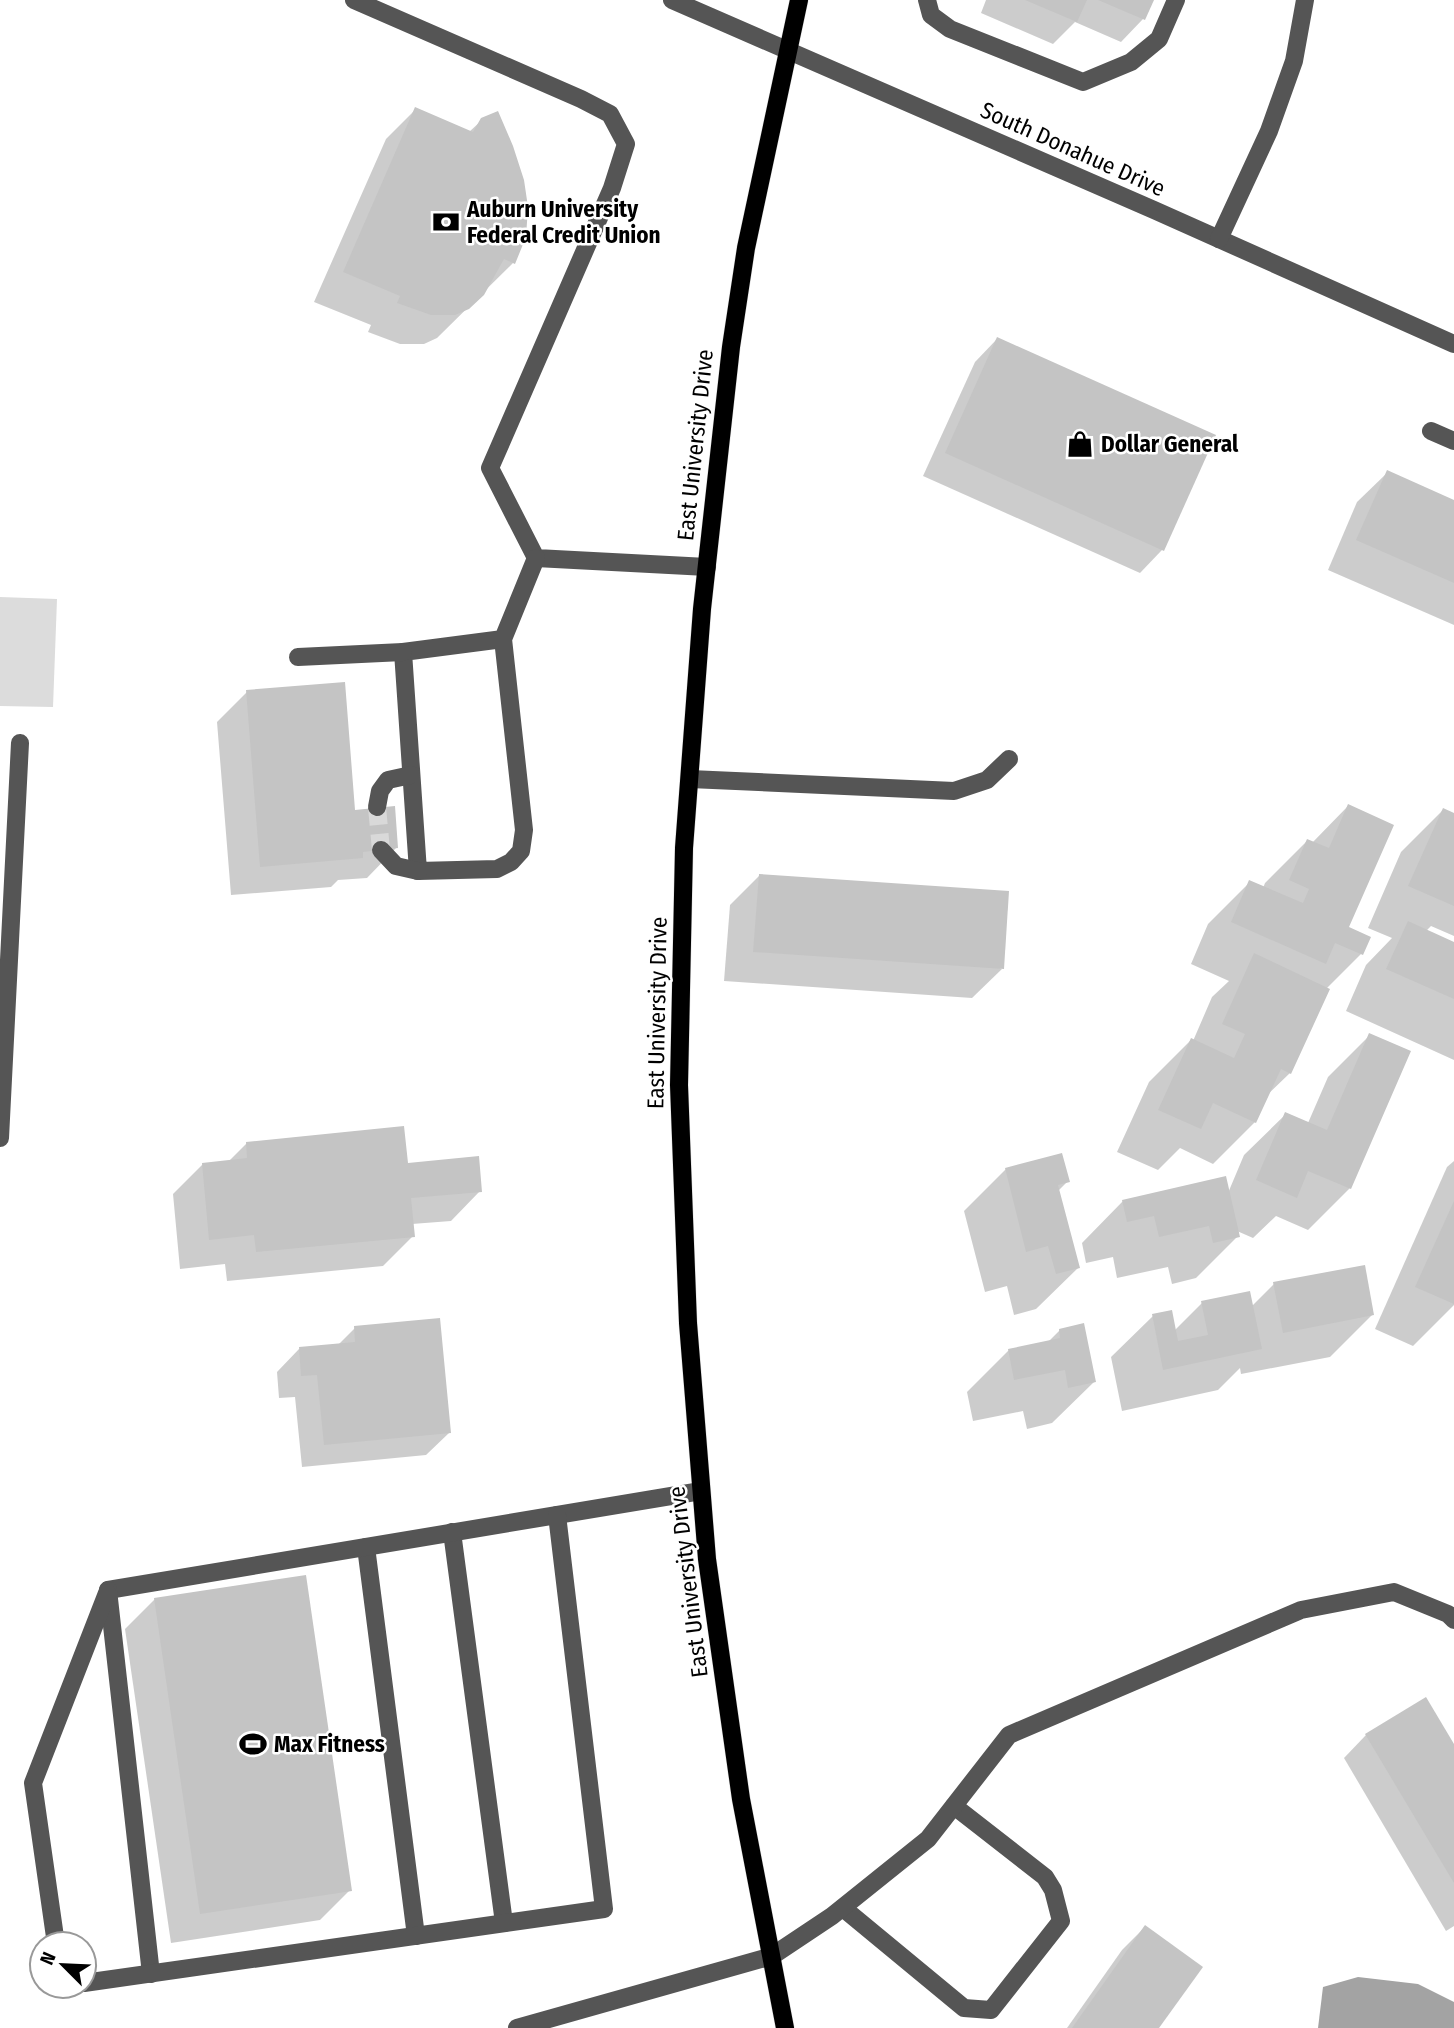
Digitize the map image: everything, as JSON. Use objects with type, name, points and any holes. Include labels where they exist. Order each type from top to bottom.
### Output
[{"type":"main road","name":"East University Drive","points":[[785,2028],[741,1799],[707,1559],[688,1323],[679,1085],[684,848],[707,567],[731,347],[744,260],[799,0]]},
{"type":"street","points":[[354,0],[610,114],[626,144],[612,188],[490,468],[536,558],[503,639],[524,830],[521,851],[511,862],[497,869],[418,871],[396,866],[381,850]]},
{"type":"street","name":"South Donahue Drive","points":[[673,0],[1454,344]]},
{"type":"street","points":[[927,0],[931,15],[950,29],[1083,82],[1131,62],[1159,39],[1176,0]]},
{"type":"street","points":[[1219,239],[1269,131],[1294,61],[1304,0]]},
{"type":"street","points":[[1431,431],[1454,441]]},
{"type":"street","points":[[536,558],[707,567]]},
{"type":"street","points":[[298,657],[403,652],[503,639]]},
{"type":"street","points":[[403,652],[418,871]]},
{"type":"street","points":[[0,1138],[7,860],[20,743]]},
{"type":"street","points":[[690,779],[954,791],[987,780],[1009,759]]},
{"type":"street","points":[[377,807],[380,792],[388,780],[411,775]]},
{"type":"street","points":[[108,1590],[702,1491]]},
{"type":"street","points":[[98,1981],[604,1909],[557,1515]]},
{"type":"street","points":[[452,1532],[504,1923]]},
{"type":"street","points":[[366,1547],[415,1936]]},
{"type":"street","points":[[54,1930],[33,1783],[108,1590]]},
{"type":"street","points":[[108,1590],[151,1974]]},
{"type":"street","points":[[517,2028],[772,1956],[843,1908],[928,1839],[1009,1735],[1301,1610],[1394,1592],[1448,1614],[1454,1620]]},
{"type":"street","points":[[843,1908],[964,2008],[991,2010],[1060,1921],[1054,1890],[1045,1877],[954,1806]]},
{"type":"shaded area","points":[[0,597],[57,599],[53,707],[0,706]]},
{"type":"shaded area","points":[[1358,1977],[1418,1984],[1454,2002],[1454,2028],[1318,2028],[1323,1987]]},
{"type":"building","points":[[1025,0],[1087,0],[1077,22]]},
{"type":"building","points":[[1098,0],[1154,0],[1145,20]]},
{"type":"building","name":"Auburn University Federal Credit Union","points":[[415,107],[473,132],[481,118],[498,111],[524,180],[528,207],[526,237],[515,264],[504,259],[484,295],[469,309],[455,315],[431,315],[397,303],[400,296],[343,272]]},
{"type":"building","name":"Dollar General","points":[[997,337],[1216,435],[1164,551],[945,453]]},
{"type":"building","points":[[1387,470],[1454,500],[1454,583],[1356,540]]},
{"type":"building","points":[[345,682],[355,810],[395,806],[398,848],[363,852],[363,858],[260,867],[246,690]]},
{"type":"building","points":[[1348,804],[1394,825],[1349,927],[1371,937],[1363,955],[1335,943],[1326,964],[1231,922],[1249,880],[1303,903],[1309,889],[1289,880],[1307,839],[1329,848]]},
{"type":"building","points":[[1443,808],[1454,813],[1454,906],[1408,886]]},
{"type":"building","points":[[759,874],[1009,891],[1004,969],[753,952]]},
{"type":"building","points":[[1408,921],[1454,942],[1454,999],[1386,969]]},
{"type":"building","points":[[1254,953],[1330,989],[1291,1074],[1281,1069],[1256,1123],[1213,1103],[1201,1129],[1158,1110],[1191,1038],[1234,1058],[1245,1034],[1222,1024]]},
{"type":"building","points":[[1369,1033],[1411,1051],[1351,1189],[1308,1171],[1297,1198],[1256,1180],[1285,1112],[1327,1130]]},
{"type":"building","points":[[404,1126],[408,1163],[479,1156],[482,1192],[411,1198],[415,1237],[256,1252],[254,1235],[209,1240],[202,1163],[247,1158],[246,1142]]},
{"type":"building","points":[[1062,1153],[1070,1182],[1058,1185],[1080,1268],[1056,1274],[1048,1246],[1026,1252],[1005,1168]]},
{"type":"building","points":[[1226,1176],[1240,1237],[1213,1243],[1209,1226],[1159,1237],[1154,1216],[1127,1222],[1122,1200]]},
{"type":"building","points":[[1454,1201],[1454,1304],[1415,1287]]},
{"type":"building","points":[[1365,1265],[1374,1315],[1283,1333],[1273,1282]]},
{"type":"building","points":[[1250,1291],[1262,1349],[1163,1370],[1152,1314],[1172,1310],[1178,1341],[1208,1335],[1201,1301]]},
{"type":"building","points":[[440,1318],[451,1433],[324,1445],[317,1375],[301,1376],[299,1347],[355,1342],[354,1326]]},
{"type":"building","points":[[1084,1323],[1096,1382],[1068,1388],[1065,1370],[1014,1380],[1008,1349],[1060,1338],[1059,1329]]},
{"type":"building","name":"Max Fitness","points":[[306,1575],[352,1891],[200,1914],[154,1598]]},
{"type":"building","points":[[1426,1697],[1454,1744],[1454,1883],[1365,1734]]},
{"type":"building","points":[[1145,1925],[1203,1967],[1159,2028],[1072,2028]]},
{"type":"tunnel","points":[[377,807],[381,850]]},
{"type":"place","name":"Auburn University Federal Credit Union","points":[[446,222]]},
{"type":"place","name":"Dollar General","points":[[1080,444]]},
{"type":"place","name":"Max Fitness","points":[[253,1744]]}]
